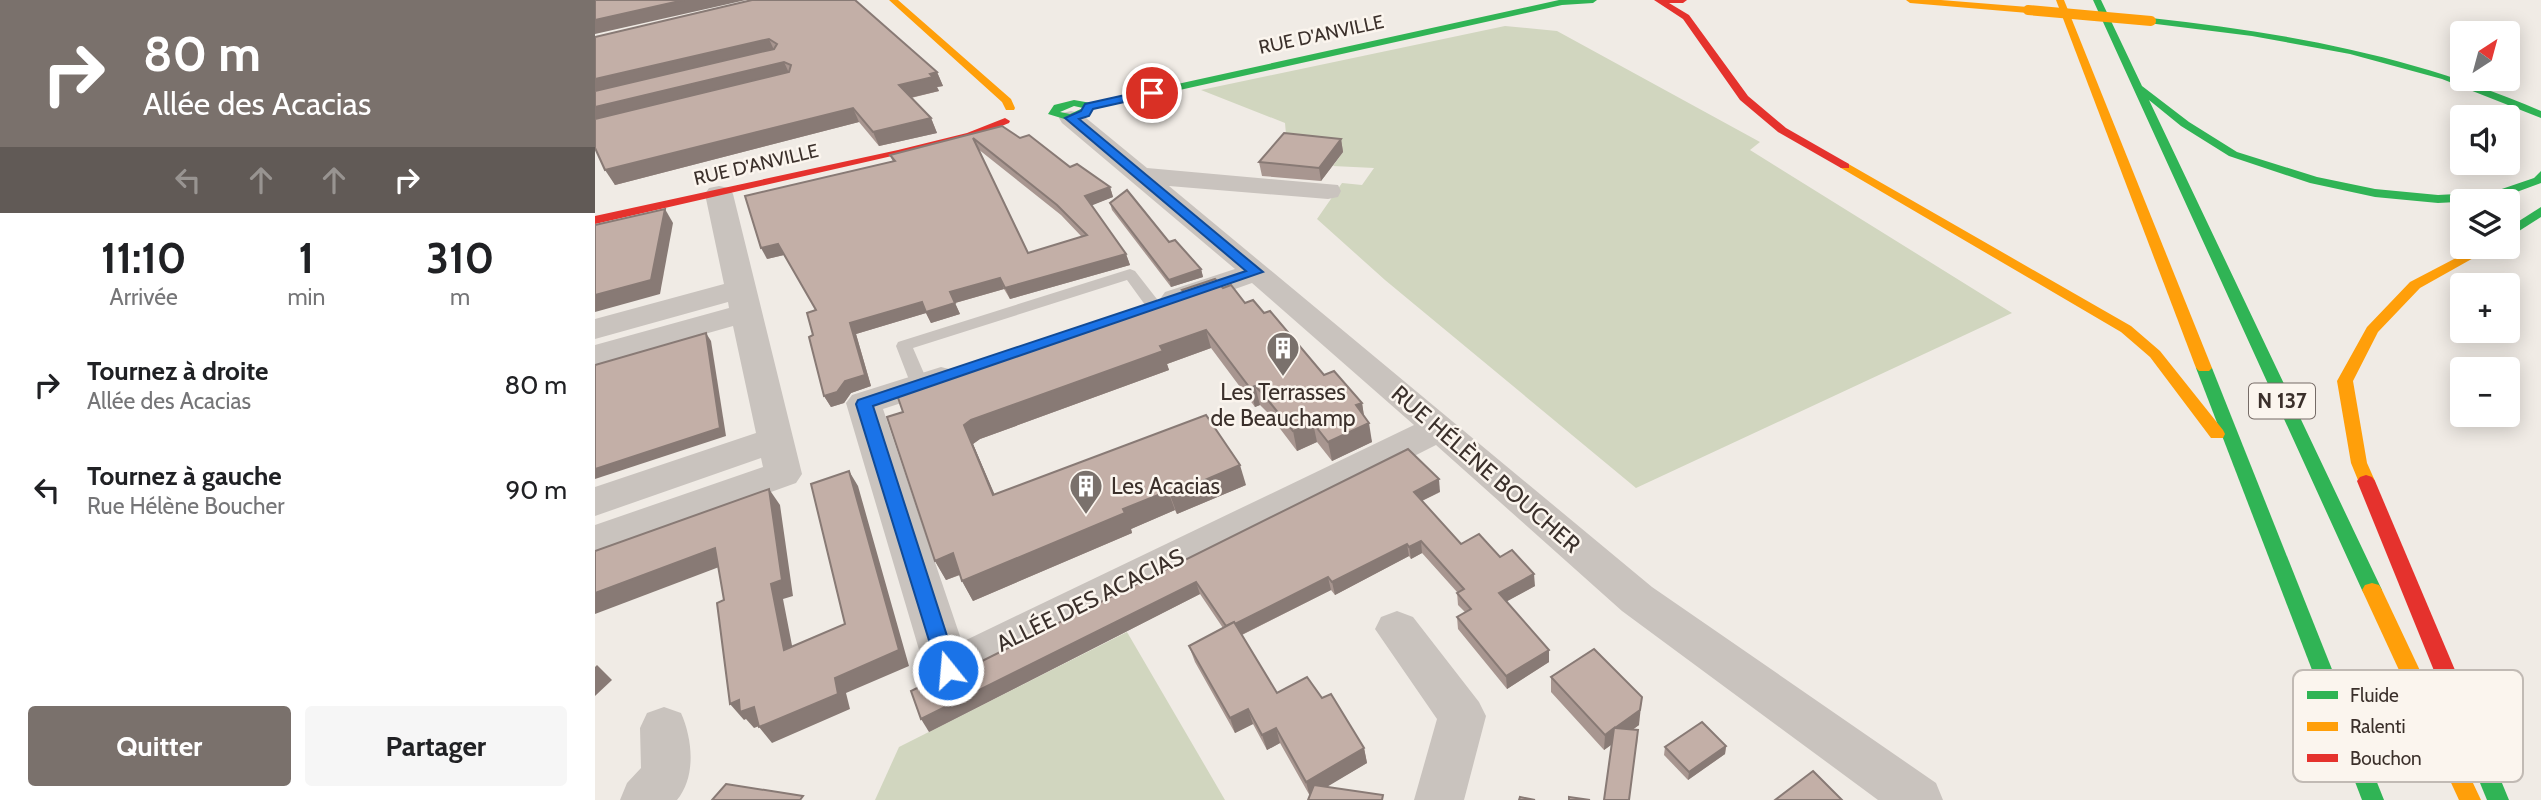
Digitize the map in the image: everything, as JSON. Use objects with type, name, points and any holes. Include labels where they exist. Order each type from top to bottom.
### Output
[{"type":"main road","points":[[893,0],[1007,101],[1040,112]]},
{"type":"main road","name":"RUE D'ANVILLE","points":[[595,220],[971,135],[1040,112],[1565,1],[1593,0]]},
{"type":"main road","points":[[1658,0],[1686,17],[1744,98],[1781,130],[2126,329],[2155,354],[2246,472]]},
{"type":"main road","points":[[1666,0],[1683,0]]},
{"type":"main road","points":[[1910,0],[2181,23],[2315,41],[2400,58],[2498,92],[2541,115]]},
{"type":"main road","name":"N 137","points":[[2060,0],[2323,670]]},
{"type":"main road","name":"N 137","points":[[2097,0],[2409,670]]},
{"type":"main road","points":[[2181,23],[2320,49],[2416,73],[2475,95],[2524,125]]},
{"type":"main road","points":[[2134,83],[2185,124],[2233,154],[2314,180],[2375,193],[2438,199],[2495,196],[2539,180],[2541,175]]},
{"type":"main road","points":[[2520,226],[2541,211]]},
{"type":"main road","points":[[2445,670],[2360,463],[2345,382],[2372,330],[2415,285],[2464,259]]},
{"type":"main road","name":"N 137","points":[[2366,782],[2373,800]]},
{"type":"main road","name":"N 137","points":[[2462,782],[2470,800]]},
{"type":"main road","points":[[2491,782],[2498,800]]},
{"type":"street","name":"RUE HÉLÈNE BOUCHER","points":[[1040,112],[1138,176],[1256,272],[1637,599],[1918,800]]},
{"type":"street","points":[[1138,176],[1328,191]]},
{"type":"street","points":[[595,541],[783,474],[719,194]]},
{"type":"street","points":[[1115,320],[1256,272]]},
{"type":"street","points":[[595,329],[743,301]]},
{"type":"street","points":[[595,355],[743,301]]},
{"type":"street","name":"ALLÉE DES ACACIAS","points":[[972,368],[864,404],[948,670],[1439,428]]},
{"type":"street","points":[[595,502],[775,440]]},
{"type":"street","points":[[1397,629],[1462,716],[1439,800]]},
{"type":"street","points":[[645,800],[666,776],[664,729]]},
{"type":"lane","points":[[920,385],[904,346],[1130,274],[1154,306]]},
{"type":"green space","points":[[1505,26],[1557,31],[1760,142],[1750,150],[2012,313],[1636,488],[1385,280],[1317,219],[1342,183],[1362,185],[1374,168],[1333,166],[1343,152],[1287,146],[1285,123],[1201,90]]},
{"type":"green space","points":[[1127,632],[1225,800],[875,800],[899,747]]},
{"type":"building","points":[[595,0],[684,0],[595,20]]},
{"type":"building","points":[[752,0],[855,0],[937,72],[930,74],[933,77],[899,85],[931,118],[873,132],[853,108],[605,170],[595,148],[595,119],[789,72],[791,65],[784,62],[595,107],[595,91],[774,49],[777,44],[769,39],[595,79],[595,37]]},
{"type":"building","points":[[1002,126],[1020,138],[1029,135],[1070,167],[1077,164],[1110,187],[1085,196],[1126,254],[1005,288],[1000,278],[950,292],[955,303],[926,312],[922,302],[850,323],[865,375],[845,381],[837,392],[824,396],[809,337],[813,335],[807,313],[816,310],[778,244],[761,248],[745,196],[895,161],[890,155]],"holes":[[[973,138],[1057,205],[1087,235],[1028,253]]]},
{"type":"building","points":[[1284,133],[1341,139],[1319,168],[1259,162]]},
{"type":"building","points":[[1127,190],[1169,242],[1175,240],[1201,269],[1169,280],[1110,203]]},
{"type":"building","points":[[665,209],[651,280],[595,295],[595,225]]},
{"type":"building","points":[[1215,279],[1223,288],[1231,285],[1245,303],[1253,300],[1264,313],[1270,311],[1324,375],[1334,371],[1362,403],[1356,405],[1369,423],[1328,442],[1313,423],[1293,431],[1255,386],[1250,388],[1206,330],[1160,346],[1163,351],[971,420],[964,425],[993,495],[1206,415],[1240,465],[1170,495],[1168,491],[1123,509],[1125,513],[962,581],[953,553],[935,561],[887,417],[903,412],[896,392],[1187,295],[1182,290]]},
{"type":"building","points":[[706,333],[720,428],[595,469],[595,365]]},
{"type":"building","points":[[1408,449],[1439,479],[1414,492],[1461,544],[1479,534],[1500,557],[1512,550],[1534,574],[1499,593],[1549,650],[1506,676],[1457,617],[1471,609],[1457,593],[1464,589],[1421,541],[1409,547],[1407,544],[1332,582],[1328,577],[1226,626],[1196,582],[921,719],[911,691],[937,678],[958,673]]},
{"type":"building","points":[[849,471],[899,650],[835,678],[838,694],[759,727],[754,707],[740,712],[739,700],[730,704],[717,603],[724,600],[715,548],[595,593],[595,551],[769,489],[782,580],[771,584],[784,650],[845,624],[811,484]]},
{"type":"building","points":[[1234,622],[1277,693],[1307,677],[1322,698],[1331,694],[1364,748],[1306,782],[1276,728],[1262,735],[1248,709],[1230,718],[1189,646]]},
{"type":"building","points":[[1594,649],[1642,697],[1640,710],[1615,728],[1638,730],[1629,800],[1604,800],[1614,728],[1605,735],[1551,677]]},
{"type":"building","points":[[1702,722],[1726,746],[1689,772],[1665,747]]},
{"type":"building","points":[[1813,771],[1842,800],[1775,800]]},
{"type":"building","points":[[726,784],[803,796],[800,800],[712,800]]},
{"type":"building","points":[[1314,785],[1383,795],[1382,800],[1308,800]]},
{"type":"building","points":[[1569,797],[1590,800],[1569,800]]},
{"type":"traffic: fast","points":[[1089,107],[1562,2],[1593,0]]},
{"type":"traffic: fast","points":[[2097,0],[2372,590]]},
{"type":"traffic: fast","points":[[2151,21],[2252,33],[2350,51],[2446,77],[2541,115]]},
{"type":"traffic: fast","points":[[2142,89],[2185,124],[2233,154],[2314,180],[2375,193],[2438,199],[2495,196],[2538,180],[2541,175]]},
{"type":"traffic: fast","points":[[1074,103],[1087,105],[1089,109],[1071,118],[1053,114],[1058,107],[1074,103]]},
{"type":"traffic: fast","points":[[2520,226],[2541,211]]},
{"type":"traffic: fast","points":[[2204,368],[2322,670]]},
{"type":"traffic: fast","points":[[2366,782],[2373,800]]},
{"type":"traffic: fast","points":[[2491,782],[2498,800]]},
{"type":"traffic: slow","points":[[893,0],[1007,101],[1010,108]]},
{"type":"traffic: slow","points":[[1910,0],[2028,10]]},
{"type":"traffic: slow","points":[[2060,0],[2204,368]]},
{"type":"traffic: slow","points":[[2028,10],[2151,21]]},
{"type":"traffic: slow","points":[[1845,166],[2126,329],[2155,354],[2217,434]]},
{"type":"traffic: slow","points":[[2366,481],[2359,463],[2345,381],[2372,330],[2415,285],[2464,259]]},
{"type":"traffic: slow","points":[[2372,590],[2409,670]]},
{"type":"traffic: slow","points":[[2462,782],[2470,800]]},
{"type":"traffic: jam","points":[[1658,0],[1686,17],[1744,98],[1782,130],[1845,166]]},
{"type":"traffic: jam","points":[[1666,0],[1683,0]]},
{"type":"traffic: jam","points":[[595,220],[898,153],[971,135],[1005,121]]},
{"type":"traffic: jam","points":[[2366,481],[2444,670]]},
{"type":"place","name":"Les Terrasses de Beauchamp","points":[[1283,378]]},
{"type":"place","name":"Les Acacias","points":[[1086,516]]},
{"type":"route","points":[[948,670],[864,404],[1256,272],[1071,118],[1085,113],[1089,107],[1152,93]]}]
